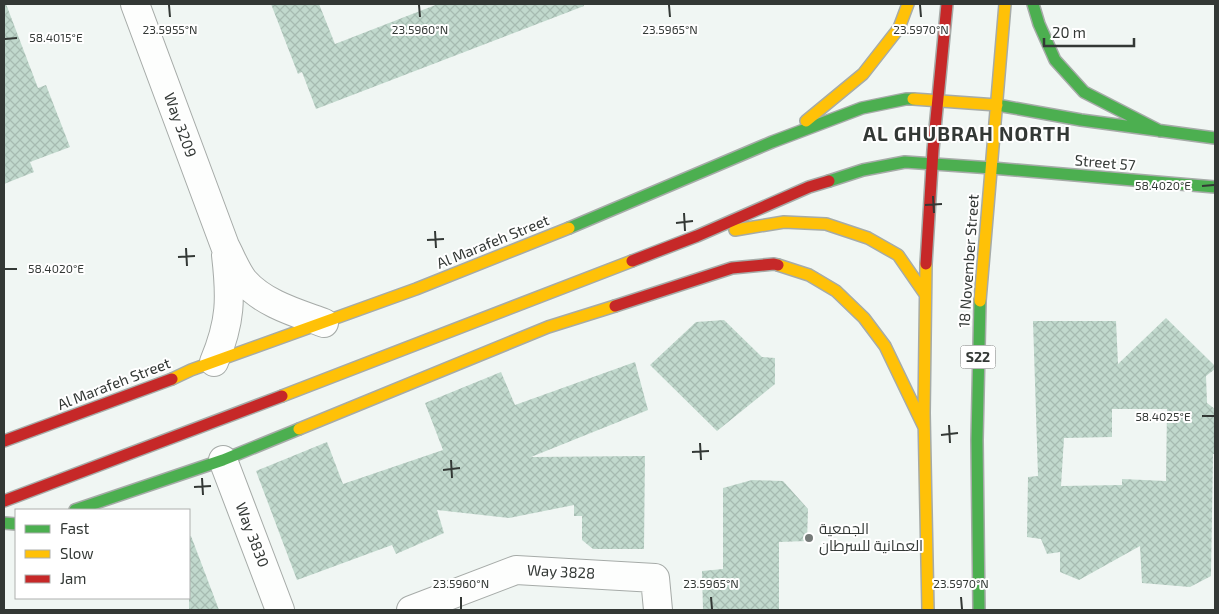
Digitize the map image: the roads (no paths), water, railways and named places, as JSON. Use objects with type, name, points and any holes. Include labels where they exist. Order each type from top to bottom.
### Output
[{"type":"main road","points":[[772,142],[808,120],[864,74],[899,28],[908,4]]},
{"type":"main road","points":[[928,610],[924,427],[925,294],[933,163],[947,4]]},
{"type":"main road","name":"18 November Street","points":[[979,610],[977,440],[979,311],[1005,4]]},
{"type":"main road","points":[[1033,4],[1039,24],[1055,60],[1084,92],[1160,131]]},
{"type":"main road","name":"Al Marafeh Street","points":[[4,441],[155,386],[191,370],[416,289],[589,220],[772,142],[862,108],[906,99],[997,105]]},
{"type":"main road","points":[[997,105],[1215,138]]},
{"type":"main road","points":[[4,501],[304,388],[697,236],[809,186],[863,170],[905,162],[992,168]]},
{"type":"main road","name":"Street 57","points":[[992,168],[1215,187]]},
{"type":"main road","points":[[697,236],[784,222],[826,224],[868,238],[898,255],[925,294]]},
{"type":"main road","points":[[78,509],[223,460],[548,326],[732,268],[774,264],[809,275],[836,291],[864,318],[886,346],[924,427]]},
{"type":"street","name":"Way 3209","points":[[135,4],[225,246],[244,280],[260,296],[324,323]]},
{"type":"street","name":"Way 3209","points":[[214,362],[222,344],[228,318],[230,291],[225,246]]},
{"type":"street","name":"Way 3830","points":[[223,460],[280,610]]},
{"type":"street","name":"Way 3828","points":[[411,610],[516,570],[655,578],[658,610]]},
{"type":"place","name":"الجمعية العمانية للسرطان","points":[[809,538]]},
{"type":"district","name":"AL GHUBRAH NORTH","points":[[967,134]]}]
